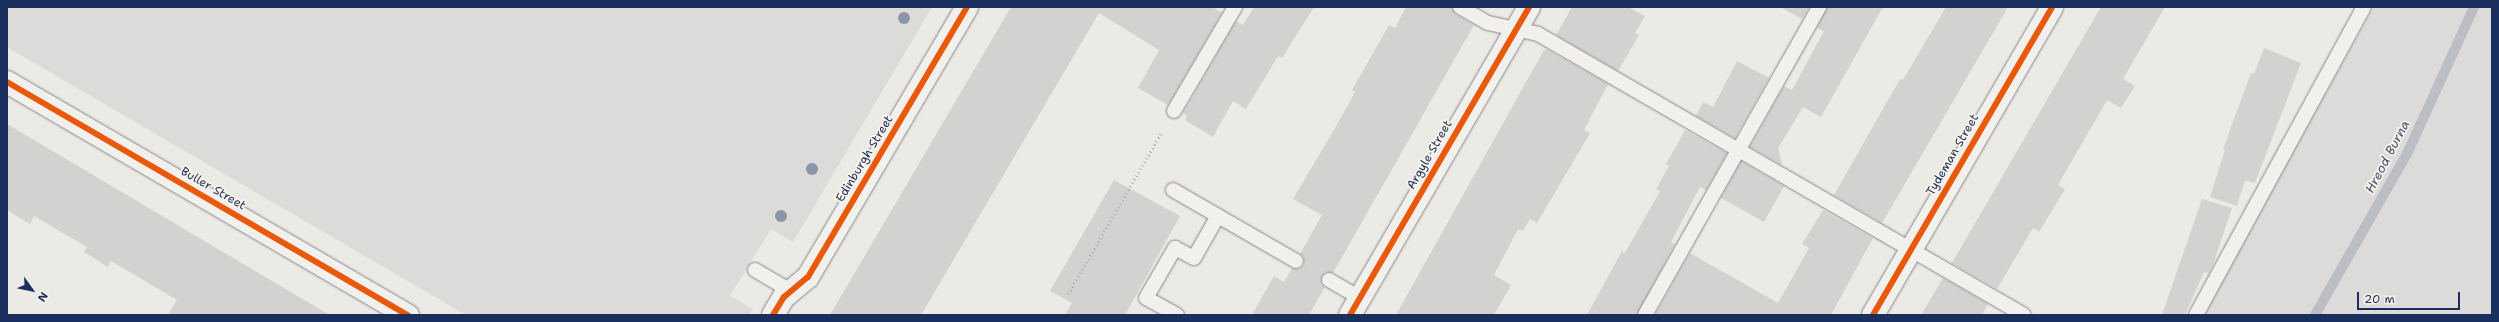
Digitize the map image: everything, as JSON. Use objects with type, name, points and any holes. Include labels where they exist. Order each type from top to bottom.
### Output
[{"type":"street","name":"Edinburgh Street","points":[[773,315],[784,297],[808,276],[967,7]]},
{"type":"street","name":"Argyle Street","points":[[1355,307],[1529,7]]},
{"type":"street","name":"Tydeman Street","points":[[1873,315],[2052,7]]},
{"type":"street","name":"Buller Street","points":[[7,82],[408,315]]},
{"type":"lane","points":[[1174,111],[1235,7]]},
{"type":"lane","points":[[1460,7],[1488,23],[1538,34],[1739,152],[1912,248],[2024,315]]},
{"type":"lane","points":[[1645,315],[1739,152],[1819,7]]},
{"type":"lane","points":[[2196,315],[2364,7]]},
{"type":"lane","points":[[1173,190],[1296,261]]},
{"type":"lane","points":[[1177,315],[1146,298],[1175,248],[1194,258],[1218,216]]},
{"type":"lane","points":[[755,270],[792,291]]},
{"type":"lane","points":[[1329,280],[1355,307]]},
{"type":"path","points":[[1068,294],[1174,111]]},
{"type":"shaded area","points":[[7,7],[932,7],[793,242],[771,229],[730,296],[753,309],[749,315],[466,315],[7,47]]},
{"type":"shaded area","points":[[2374,7],[2492,7],[2492,315],[2201,315]]},
{"type":"building","points":[[1011,7],[1212,7],[1222,13],[1168,105],[1138,88],[1159,50],[1099,13],[921,315],[830,315]]},
{"type":"building","points":[[1254,7],[1314,7],[1282,58],[1278,56],[1246,109],[1233,101],[1213,137],[1185,120],[1187,116],[1183,113],[1236,21],[1243,25]]},
{"type":"building","points":[[1406,7],[1452,7],[1455,14],[1474,25],[1333,273],[1325,272],[1322,276],[1321,284],[1325,287],[1309,315],[1252,315],[1274,276],[1284,282],[1292,268],[1300,269],[1304,265],[1304,257],[1300,254],[1322,215],[1293,199],[1355,92],[1352,90],[1389,25],[1395,28]]},
{"type":"building","points":[[1572,7],[1628,7],[1645,16],[1635,33],[1639,35],[1618,71],[1556,35]]},
{"type":"building","points":[[1780,7],[1809,7],[1802,19]]},
{"type":"building","points":[[1827,7],[1883,7],[1821,117],[1803,107],[1778,148],[1782,165],[1750,147],[1784,86],[1792,90],[1824,31],[1817,28]]},
{"type":"building","points":[[1946,7],[2008,7],[1882,223],[1834,195],[1900,79],[1903,80]]},
{"type":"building","points":[[2101,7],[2165,7],[2123,79],[2135,86],[2121,108],[2107,100],[2058,185],[2065,189],[2039,232],[2033,228],[1997,289],[1952,263]]},
{"type":"building","points":[[2264,48],[2301,63],[2255,183],[2245,180],[2237,206],[2210,197],[2225,150],[2223,149],[2251,73],[2254,74]]},
{"type":"building","points":[[1544,50],[1548,50],[1608,84],[1584,130],[1590,133],[1537,223],[1530,219],[1523,231],[1518,229],[1494,275],[1511,285],[1494,315],[1396,315]]},
{"type":"building","points":[[1737,61],[1769,78],[1735,138],[1696,116],[1703,102],[1713,107]]},
{"type":"building","points":[[7,124],[330,315],[168,315],[177,300],[111,261],[108,267],[84,252],[87,247],[34,216],[30,224],[7,210]]},
{"type":"building","points":[[1685,130],[1727,153],[1706,190],[1700,187],[1671,242],[1675,244],[1637,315],[1587,315],[1622,251],[1625,253],[1660,191],[1656,189],[1669,166],[1666,164]]},
{"type":"building","points":[[1741,161],[1784,186],[1764,222],[1721,198]]},
{"type":"building","points":[[1114,180],[1180,216],[1125,315],[1065,315],[1072,303],[1050,291]]},
{"type":"building","points":[[2202,199],[2232,208],[2213,265],[2209,273],[2204,272],[2185,315],[2162,315]]},
{"type":"building","points":[[1823,210],[1873,238],[1831,315],[1655,315],[1690,253],[1778,303],[1809,248],[1802,244]]},
{"type":"building","points":[[1943,278],[1988,304],[1982,315],[1921,315]]},
{"type":"waterway","name":"Hreod Burna","points":[[2315,315],[2407,154],[2474,7]]},
{"type":"cycle path","points":[[773,315],[784,297],[808,277],[967,7]]},
{"type":"cycle path","points":[[1350,315],[1529,7]]},
{"type":"cycle path","points":[[1873,315],[2052,7]]},
{"type":"cycle path","points":[[7,82],[408,315]]}]
